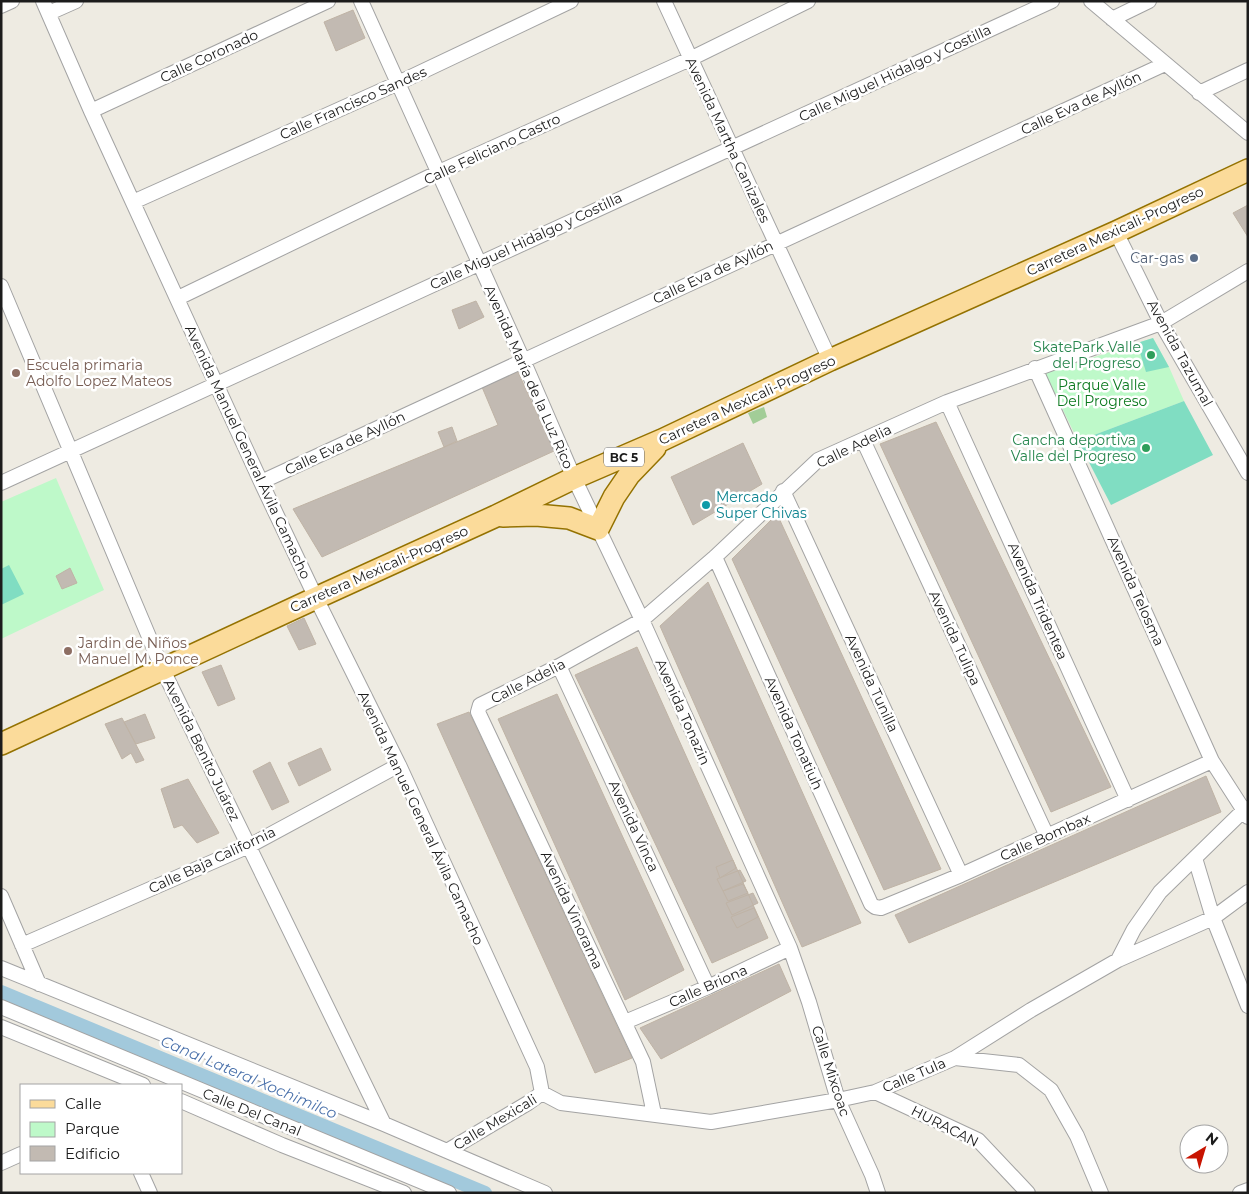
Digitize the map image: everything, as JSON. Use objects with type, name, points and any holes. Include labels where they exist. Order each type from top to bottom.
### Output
[{"type":"main road","name":"Carretera Mexicali-Progreso","points":[[1,744],[496,516],[574,478],[662,440],[830,360],[1116,232],[1248,170]]},
{"type":"main road","points":[[496,516],[536,515],[568,518],[598,529],[614,497],[628,475],[662,440]]},
{"type":"street","points":[[1,6],[12,1]]},
{"type":"street","points":[[46,7],[76,1]]},
{"type":"street","name":"Calle Coronado","points":[[91,111],[328,1]]},
{"type":"street","name":"Avenida María de la Luz Rico","points":[[361,1],[523,360],[574,478]]},
{"type":"street","name":"Calle Francisco Sandes","points":[[133,202],[398,83],[571,1]]},
{"type":"street","name":"Avenida Martha Canizales","points":[[664,1],[830,360]]},
{"type":"street","name":"Calle Feliciano Castro","points":[[178,298],[439,172],[690,59],[808,1]]},
{"type":"street","name":"Calle Miguel Hidalgo y Costilla","points":[[1,482],[1052,1]]},
{"type":"street","points":[[1091,1],[1248,133]]},
{"type":"street","points":[[1112,18],[1149,1]]},
{"type":"street","name":"Avenida Manuel General Ávila Camacho","points":[[46,7],[91,111],[261,482],[398,766],[537,1067],[542,1093]]},
{"type":"street","name":"Calle Eva de Ayllón","points":[[261,482],[1165,64]]},
{"type":"street","points":[[1199,93],[1248,70]]},
{"type":"street","name":"Avenida Tazumal","points":[[1116,232],[1161,323],[1248,473]]},
{"type":"street","name":"Calle Adelia","points":[[478,709],[480,705],[559,666],[642,620],[715,557],[818,460],[947,402],[1161,323],[1247,272]]},
{"type":"street","name":"Avenida Benito Juárez","points":[[1,286],[163,670],[384,1124]]},
{"type":"street","name":"Avenida Telosma","points":[[1035,368],[1212,761],[1246,812]]},
{"type":"street","name":"Avenida Tridentea","points":[[947,402],[1128,800]]},
{"type":"street","name":"Avenida Tulipa","points":[[863,440],[1047,836]]},
{"type":"street","name":"Avenida Tonazin","points":[[574,478],[642,620],[790,948]]},
{"type":"street","name":"Avenida Tunilla","points":[[783,491],[961,876]]},
{"type":"street","name":"Avenida Tonatiuh","points":[[715,557],[871,904],[875,907]]},
{"type":"street","name":"Avenida Vinca","points":[[559,666],[708,987]]},
{"type":"street","name":"Avenida Vinorama","points":[[478,709],[643,1062],[654,1114]]},
{"type":"street","name":"Calle Bombax","points":[[875,907],[881,908],[961,876],[1212,761]]},
{"type":"street","name":"Calle Baja California","points":[[22,945],[249,846],[398,766]]},
{"type":"street","points":[[1118,960],[1134,929],[1160,892],[1194,858],[1246,812]]},
{"type":"street","points":[[1194,858],[1213,918],[1248,1006]]},
{"type":"street","name":"Calle Tula","points":[[542,1093],[561,1103],[711,1122],[876,1092],[955,1058],[1031,1010],[1118,960],[1213,918],[1248,892]]},
{"type":"street","points":[[1,896],[39,984]]},
{"type":"street","name":"Calle Briona","points":[[625,1022],[708,987],[790,948]]},
{"type":"street","name":"Calle Mixcoac","points":[[790,948],[809,1002],[838,1100],[872,1175],[878,1193]]},
{"type":"street","points":[[1,968],[384,1124],[545,1193]]},
{"type":"street","name":"Calle Del Canal","points":[[1,1007],[182,1084]]},
{"type":"street","points":[[1,1027],[142,1084]]},
{"type":"street","points":[[102,1050],[110,1084]]},
{"type":"street","points":[[955,1058],[1019,1065],[1051,1090],[1077,1136],[1101,1193]]},
{"type":"street","name":"Calle Del Canal","points":[[182,1084],[428,1189],[449,1193]]},
{"type":"street","name":"HURACAN","points":[[876,1092],[978,1140],[1028,1193]]},
{"type":"street","name":"Calle Mexicali","points":[[447,1151],[542,1093]]},
{"type":"street","points":[[182,1102],[282,1145],[404,1193]]},
{"type":"street","points":[[1,1163],[20,1154]]},
{"type":"street","points":[[141,1174],[150,1193]]},
{"type":"green space","name":"Parque Valle Del Progreso","points":[[1153,338],[1169,367],[1184,401],[1078,441],[1045,373]]},
{"type":"green space","name":"SkatePark Valle del Progreso","points":[[1153,338],[1169,367],[1146,372],[1137,343]]},
{"type":"green space","name":"Cancha deportiva Valle del Progreso","points":[[1184,401],[1213,455],[1111,505],[1078,441]]},
{"type":"green space","points":[[764,407],[767,417],[753,424],[748,413]]},
{"type":"green space","points":[[56,478],[104,590],[1,639],[1,502]]},
{"type":"green space","points":[[9,565],[24,594],[1,605],[1,569]]},
{"type":"building","points":[[353,10],[365,38],[336,51],[324,22]]},
{"type":"building","points":[[1248,205],[1248,237],[1233,213]]},
{"type":"building","points":[[476,301],[484,317],[459,329],[452,310]]},
{"type":"building","points":[[518,372],[554,451],[322,557],[293,509],[498,425],[482,387]]},
{"type":"building","points":[[936,422],[1111,787],[1051,812],[880,444]]},
{"type":"building","points":[[452,427],[457,441],[444,447],[438,432]]},
{"type":"building","name":"Mercado Super Chivas","points":[[743,443],[762,484],[693,525],[671,477]]},
{"type":"building","points":[[777,514],[941,869],[884,890],[732,559]]},
{"type":"building","points":[[70,568],[77,583],[62,589],[56,576]]},
{"type":"building","points":[[708,582],[861,923],[802,947],[660,626]]},
{"type":"building","points":[[304,618],[316,644],[299,650],[287,626]]},
{"type":"building","points":[[637,647],[768,938],[712,963],[575,675]]},
{"type":"building","points":[[221,665],[235,699],[218,706],[202,672]]},
{"type":"building","points":[[557,694],[684,970],[625,1000],[498,719]]},
{"type":"building","points":[[469,712],[632,1058],[595,1073],[437,724]]},
{"type":"building","points":[[145,714],[155,738],[136,744],[124,722]]},
{"type":"building","points":[[122,718],[144,760],[136,763],[131,753],[122,759],[105,724]]},
{"type":"building","points":[[321,748],[331,770],[299,786],[288,763]]},
{"type":"building","points":[[270,762],[289,802],[272,810],[253,771]]},
{"type":"building","points":[[1206,776],[1221,812],[909,943],[895,915]]},
{"type":"building","points":[[188,779],[219,833],[197,843],[182,825],[174,828],[161,789]]},
{"type":"building","points":[[733,860],[736,868],[720,878],[716,867]]},
{"type":"building","points":[[740,870],[746,881],[723,891],[717,879]]},
{"type":"building","points":[[743,884],[748,893],[728,901],[723,891]]},
{"type":"building","points":[[753,893],[758,903],[732,915],[726,903]]},
{"type":"building","points":[[754,908],[758,917],[737,928],[731,917]]},
{"type":"building","points":[[779,964],[791,991],[661,1059],[640,1028]]},
{"type":"waterway","name":"Canal Lateral Xochimilco","points":[[1,992],[485,1193]]},
{"type":"place","name":"Car-gas","points":[[1194,258]]},
{"type":"place","name":"SkatePark Valle del Progreso","points":[[1151,355]]},
{"type":"place","name":"Escuela primaria Adolfo Lopez Mateos","points":[[16,373]]},
{"type":"place","name":"Cancha deportiva Valle del Progreso","points":[[1146,448]]},
{"type":"place","name":"Mercado Super Chivas","points":[[706,505]]},
{"type":"place","name":"Jardin de Niños Manuel M. Ponce","points":[[68,651]]}]
